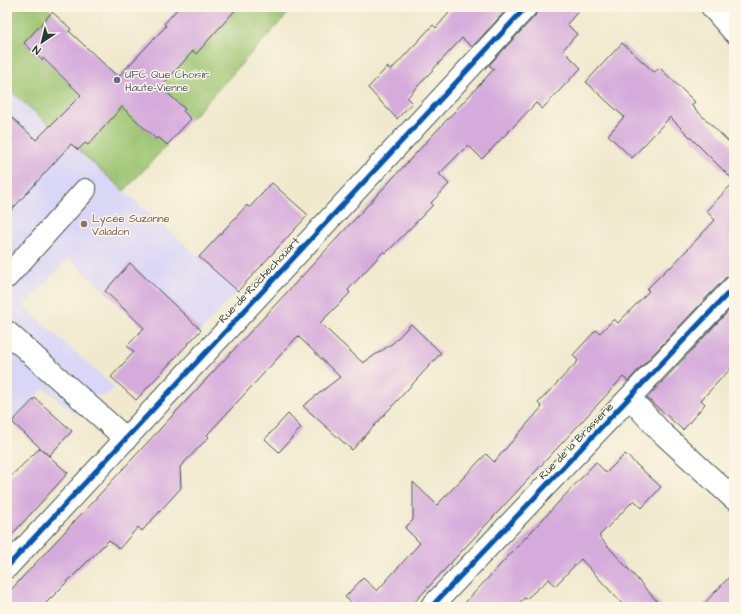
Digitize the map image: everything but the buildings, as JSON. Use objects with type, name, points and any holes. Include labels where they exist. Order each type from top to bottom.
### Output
[{"type":"street","name":"Rue de Rochechouart","points":[[7,567],[526,7]]},
{"type":"street","points":[[712,7],[734,32]]},
{"type":"street","points":[[7,277],[85,190]]},
{"type":"street","name":"Rue de la Brasserie","points":[[431,607],[734,287]]},
{"type":"street","points":[[7,332],[126,439]]},
{"type":"street","points":[[630,398],[661,432],[734,499]]},
{"type":"shaded area","name":"Lycée Suzanne Valadon","points":[[7,88],[238,291],[175,358],[69,258],[24,306],[115,388],[106,395],[93,396],[76,415],[44,388],[12,422],[7,417]]},
{"type":"green space","points":[[7,7],[46,7],[52,12],[24,43],[41,60],[43,58],[84,94],[58,117],[60,119],[52,127],[7,88]]},
{"type":"green space","points":[[238,7],[294,7],[191,119],[183,111],[185,109],[157,86],[193,51],[196,53],[227,15],[230,17]]},
{"type":"green space","points":[[126,107],[155,139],[158,137],[167,145],[124,191],[78,150],[116,109]]},
{"type":"cycle path","points":[[7,567],[526,7]]},
{"type":"cycle path","points":[[431,607],[734,287]]},
{"type":"place","name":"UFC Que Choisir Haute-Vienne","points":[[117,80]]},
{"type":"place","name":"Lycée Suzanne Valadon","points":[[84,224]]}]
